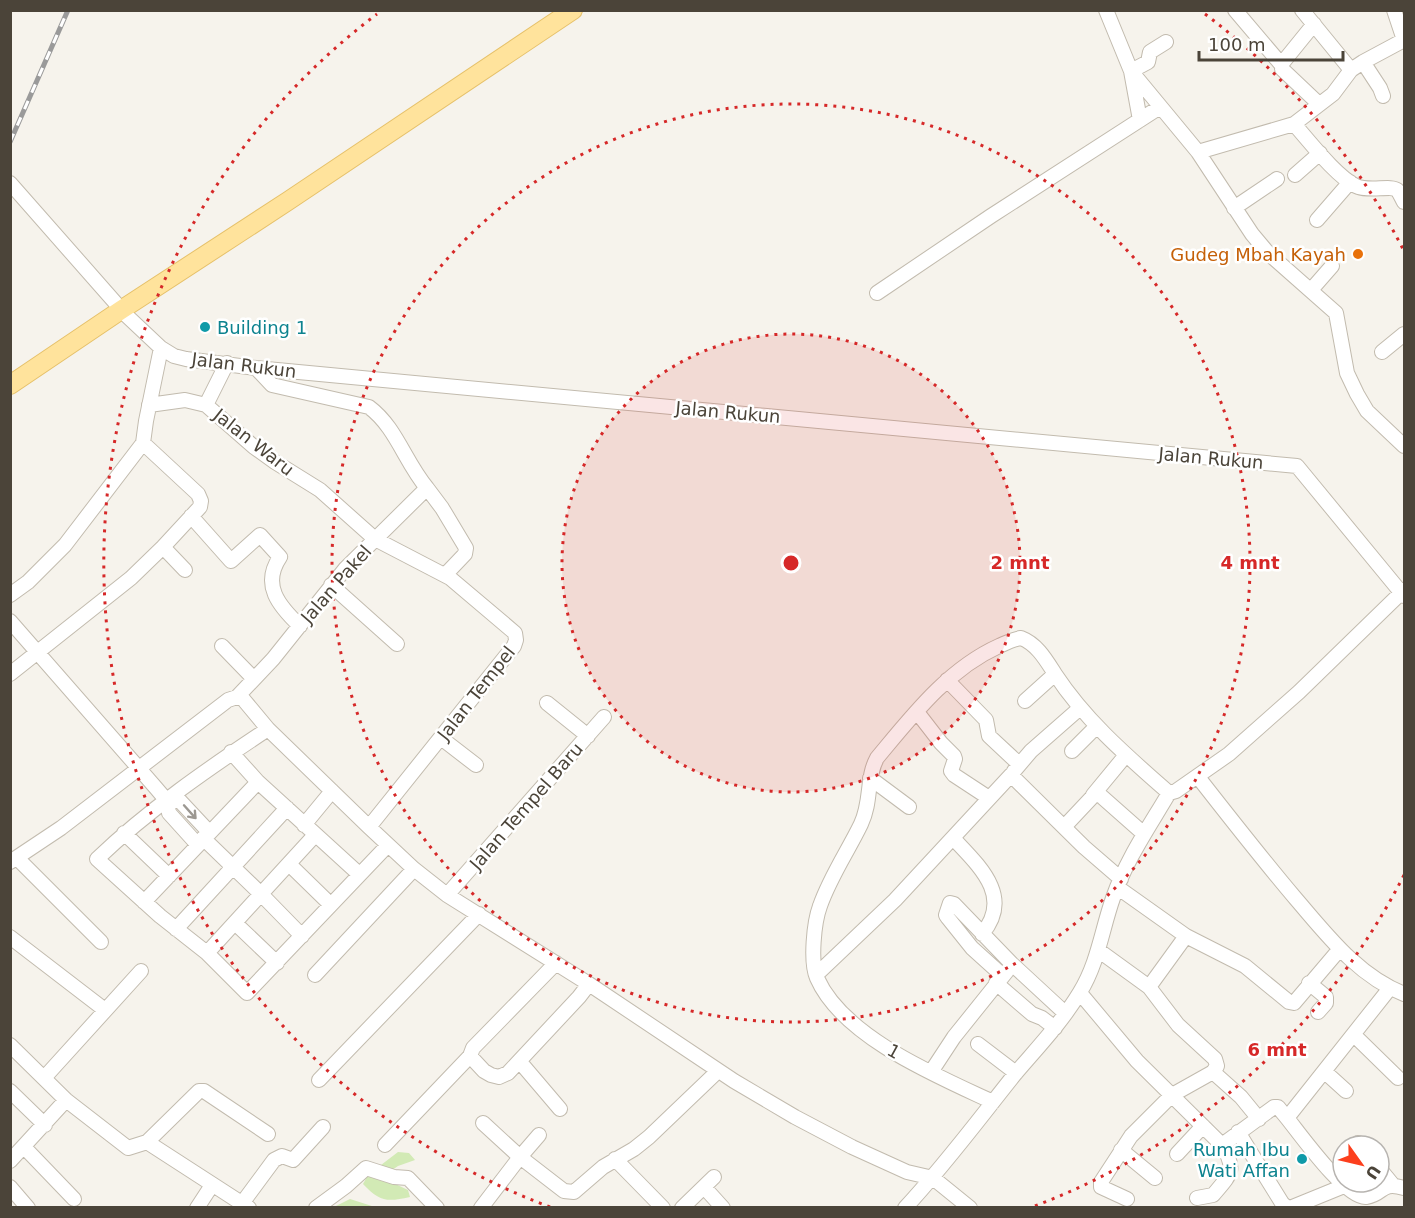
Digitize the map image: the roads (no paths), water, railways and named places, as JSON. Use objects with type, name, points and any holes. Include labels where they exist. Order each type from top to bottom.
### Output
[{"type":"main road","points":[[10,385],[573,10]]},
{"type":"street","points":[[1106,10],[1131,71],[1140,120]]},
{"type":"street","points":[[1235,10],[1280,63],[1314,24]]},
{"type":"street","points":[[1302,10],[1380,88],[1383,96]]},
{"type":"street","points":[[1198,152],[1294,124],[1333,94],[1357,66],[1404,40],[1394,10]]},
{"type":"street","points":[[1131,71],[1148,62],[1150,52],[1166,42]]},
{"type":"street","points":[[1282,69],[1319,104]]},
{"type":"street","points":[[1131,71],[1198,152],[1252,234],[1268,253],[1336,313],[1347,373],[1357,394],[1367,411],[1404,446]]},
{"type":"street","points":[[876,293],[1160,107]]},
{"type":"street","points":[[1294,124],[1350,182],[1369,190],[1393,188],[1397,190],[1404,202]]},
{"type":"street","points":[[1295,175],[1320,153]]},
{"type":"street","points":[[1234,208],[1276,179]]},
{"type":"street","points":[[1317,220],[1350,182]]},
{"type":"street","points":[[10,183],[121,310],[161,348],[143,442],[65,545],[28,582],[10,595]]},
{"type":"street","points":[[1311,290],[1332,266]]},
{"type":"street","points":[[1382,352],[1404,334]]},
{"type":"street","name":"Jalan Rukun","points":[[161,348],[174,356],[186,359],[256,368],[1297,466],[1404,593]]},
{"type":"street","points":[[206,405],[227,363]]},
{"type":"street","points":[[256,368],[273,385],[369,407],[382,417],[415,474],[442,508],[466,548],[465,554],[446,575]]},
{"type":"street","name":"Jalan Waru","points":[[149,405],[185,400],[206,405],[254,447],[320,490],[375,539]]},
{"type":"street","points":[[10,674],[131,578],[200,507],[201,501],[198,494],[143,442]]},
{"type":"street","name":"Jalan Pakel","points":[[14,860],[61,828],[228,700],[237,697],[299,627],[345,569],[427,488]]},
{"type":"street","points":[[191,516],[231,561],[260,535],[280,557],[272,580],[278,602],[299,627]]},
{"type":"street","name":"Jalan Tempel","points":[[369,827],[514,646],[516,639],[510,627],[446,575],[375,539]]},
{"type":"street","points":[[163,547],[185,570]]},
{"type":"street","points":[[331,585],[397,644]]},
{"type":"street","points":[[905,1208],[933,1178],[1016,1073],[1055,1028],[1080,993],[1098,950],[1119,883],[1144,834],[1169,793],[1198,777],[1229,754],[1404,593]]},
{"type":"street","points":[[10,621],[167,801],[180,801],[203,838],[302,936]]},
{"type":"street","points":[[816,975],[814,945],[819,908],[862,821],[870,796],[872,768],[877,758],[923,703],[984,652],[1021,638],[1032,644],[1096,727],[1169,793]]},
{"type":"street","points":[[222,646],[254,680]]},
{"type":"street","points":[[1025,701],[1055,674]]},
{"type":"street","points":[[948,680],[986,720],[989,736],[1064,827],[1119,883],[1185,936],[1245,966],[1290,1002],[1294,1002],[1339,950]]},
{"type":"street","points":[[237,697],[243,699],[268,729],[388,845],[447,895],[589,984],[718,1071],[795,1117],[852,1147],[907,1172],[933,1178],[970,1208]]},
{"type":"street","points":[[547,703],[588,736]]},
{"type":"street","points":[[816,975],[881,914],[1015,769],[1059,725],[1080,708]]},
{"type":"street","points":[[917,712],[954,756],[951,771],[954,775],[989,798]]},
{"type":"street","name":"Jalan Tempel Baru","points":[[447,895],[604,717]]},
{"type":"street","points":[[1072,751],[1096,727]]},
{"type":"street","points":[[268,729],[231,752],[124,833],[97,859],[144,902],[207,953],[247,993],[388,845]]},
{"type":"street","points":[[441,738],[476,765]]},
{"type":"street","points":[[231,752],[258,782],[359,874]]},
{"type":"street","points":[[1064,827],[1126,756]]},
{"type":"street","points":[[1198,777],[1268,866],[1339,950],[1383,985],[1404,994]]},
{"type":"street","points":[[870,778],[909,807]]},
{"type":"street","points":[[144,902],[258,782]]},
{"type":"street","points":[[304,825],[332,791]]},
{"type":"street","points":[[1093,795],[1101,796],[1144,834]]},
{"type":"street","points":[[176,929],[287,808]]},
{"type":"street","points":[[124,833],[169,876]]},
{"type":"street","points":[[207,953],[290,865],[315,835]]},
{"type":"street","points":[[953,838],[983,872],[993,888],[993,913],[990,923],[982,934]]},
{"type":"street","points":[[14,860],[101,942]]},
{"type":"street","points":[[290,865],[330,904]]},
{"type":"street","points":[[315,975],[414,869]]},
{"type":"street","points":[[1055,1028],[1032,1014],[972,948],[947,916],[950,903],[954,904],[1012,964],[1065,1013]]},
{"type":"street","points":[[319,1080],[479,914]]},
{"type":"street","points":[[235,923],[277,963]]},
{"type":"street","points":[[1149,987],[1185,936]]},
{"type":"street","points":[[10,937],[105,1010]]},
{"type":"street","points":[[1098,950],[1149,987],[1178,1025],[1215,1059],[1217,1066],[1213,1072],[1172,1095],[1131,1136],[1121,1150],[1101,1182],[1101,1187],[1127,1199]]},
{"type":"street","points":[[384,1145],[470,1056],[473,1048],[556,963]]},
{"type":"street","points":[[931,1072],[954,1037],[1012,964]]},
{"type":"street","points":[[44,1078],[141,971]]},
{"type":"street","name":"1","points":[[816,975],[825,993],[853,1025],[871,1038],[931,1072],[993,1102]]},
{"type":"street","points":[[1309,983],[1326,997],[1326,1003],[1318,1012]]},
{"type":"street","points":[[470,1056],[484,1071],[491,1076],[499,1077],[520,1062],[589,984]]},
{"type":"street","points":[[1287,1118],[1390,988]]},
{"type":"street","points":[[1080,993],[1137,1061],[1222,1145],[1231,1161],[1230,1172],[1213,1195],[1197,1198]]},
{"type":"street","points":[[1355,1035],[1398,1078]]},
{"type":"street","points":[[978,1044],[1016,1073]]},
{"type":"street","points":[[10,1045],[66,1100],[128,1148],[147,1142],[198,1091],[204,1091],[268,1134]]},
{"type":"street","points":[[520,1062],[560,1109]]},
{"type":"street","points":[[483,1123],[570,1199],[595,1173],[649,1137],[718,1071]]},
{"type":"street","points":[[1213,1072],[1241,1097],[1259,1119]]},
{"type":"street","points":[[1325,1072],[1346,1091]]},
{"type":"street","points":[[10,1091],[45,1125]]},
{"type":"street","points":[[10,1161],[66,1100]]},
{"type":"street","points":[[1222,1145],[1274,1107],[1281,1110],[1331,1173]]},
{"type":"street","points":[[147,1142],[246,1205],[274,1160],[282,1156],[293,1160],[323,1126]]},
{"type":"street","points":[[1177,1154],[1203,1126]]},
{"type":"street","points":[[1238,1132],[1282,1203],[1289,1208],[1331,1191]]},
{"type":"street","points":[[481,1208],[539,1135]]},
{"type":"street","points":[[24,1147],[74,1199]]},
{"type":"street","points":[[1121,1150],[1155,1178]]},
{"type":"street","points":[[615,1159],[663,1208]]},
{"type":"street","points":[[316,1208],[366,1168],[394,1177],[408,1178],[437,1208]]},
{"type":"street","points":[[682,1208],[714,1177]]},
{"type":"street","points":[[197,1208],[212,1185]]},
{"type":"street","points":[[10,1187],[28,1208]]},
{"type":"street","points":[[704,1187],[723,1208]]},
{"type":"street","points":[[1356,1194],[1364,1197],[1374,1194]]},
{"type":"railway","points":[[10,142],[68,10]]},
{"type":"place","name":"Gudeg Mbah Kayah","points":[[1358,254]]},
{"type":"place","name":"Building 1","points":[[205,327]]},
{"type":"place","name":"Rumah Ibu Wati Affan","points":[[1302,1159]]}]
